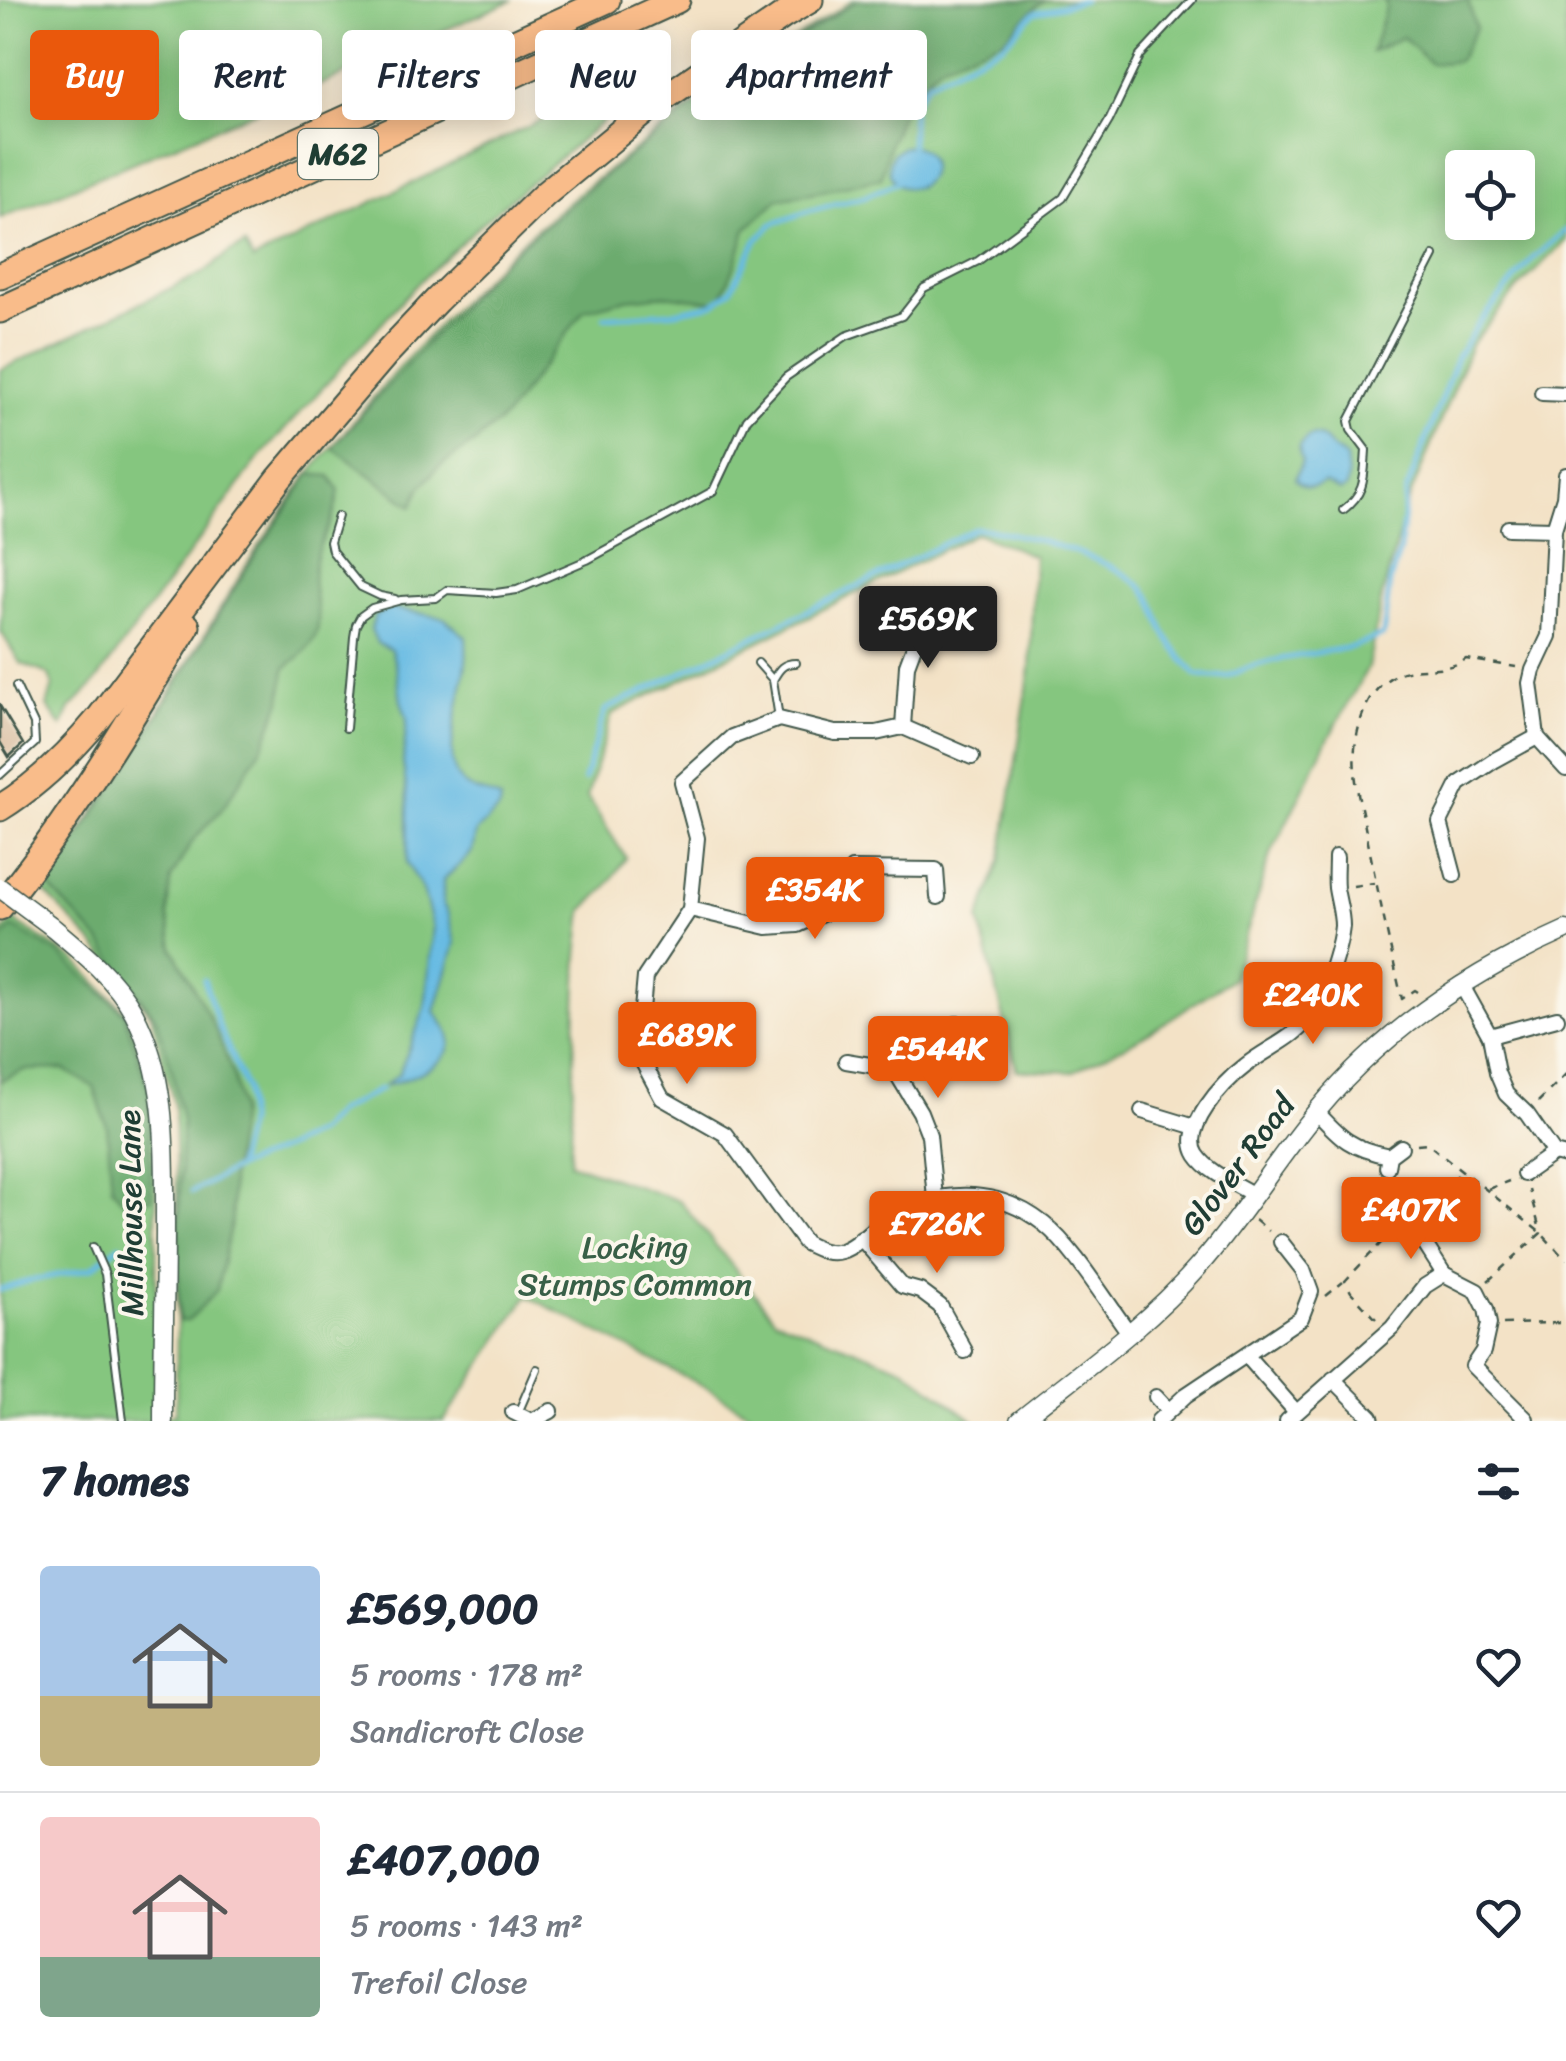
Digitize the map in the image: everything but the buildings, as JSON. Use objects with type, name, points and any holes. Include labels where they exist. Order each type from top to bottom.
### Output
[{"type":"highway","name":"M62","points":[[0,276],[607,0]]},
{"type":"highway","name":"M62","points":[[0,310],[677,0]]},
{"type":"highway","points":[[0,808],[68,754],[112,704],[248,518],[310,443],[385,355],[545,194],[651,107],[810,0]]},
{"type":"highway","points":[[0,907],[79,800],[194,614],[310,443]]},
{"type":"street","points":[[1542,393],[1566,394]]},
{"type":"street","points":[[1566,475],[1565,497],[1554,529],[1549,636],[1530,682],[1537,738],[1566,768]]},
{"type":"street","points":[[1508,528],[1554,529]]},
{"type":"street","points":[[902,727],[907,666],[928,609]]},
{"type":"street","points":[[1549,636],[1566,640]]},
{"type":"street","points":[[972,757],[902,727],[876,733],[835,733],[779,719],[732,738],[682,782],[696,838],[690,909],[645,977],[638,1053],[662,1098],[725,1134],[805,1243],[819,1250],[846,1250],[886,1219],[935,1198],[962,1194],[1003,1201],[1026,1211],[1066,1246],[1130,1334]]},
{"type":"street","points":[[1454,875],[1440,822],[1459,784],[1537,738]]},
{"type":"street","points":[[1248,1203],[1198,1156],[1193,1138],[1195,1127],[1233,1075],[1301,1028],[1322,995],[1340,939],[1342,912],[1336,888],[1336,857]]},
{"type":"street","points":[[690,909],[766,926],[798,925],[834,909],[852,869],[936,870],[938,897]]},
{"type":"street","name":"Millhouse Lane","points":[[0,888],[50,925],[105,975],[133,1011],[156,1073],[165,1147],[163,1421]]},
{"type":"street","name":"Glover Road","points":[[1022,1420],[1174,1294],[1316,1111],[1361,1062],[1461,984],[1524,948],[1566,930]]},
{"type":"street","points":[[1461,984],[1490,1036],[1497,1073],[1506,1094],[1560,1155],[1524,1174]]},
{"type":"street","points":[[1490,1036],[1557,1018]]},
{"type":"street","points":[[846,1061],[894,1069],[956,1024],[984,1026]]},
{"type":"street","points":[[894,1069],[920,1112],[928,1134],[935,1198]]},
{"type":"street","points":[[1142,1111],[1195,1127]]},
{"type":"street","points":[[1316,1111],[1347,1143],[1392,1157]]},
{"type":"street","points":[[1409,1222],[1444,1274],[1477,1291],[1489,1324],[1484,1351],[1472,1366],[1526,1419]]},
{"type":"street","points":[[861,1238],[902,1286],[920,1291],[940,1306],[965,1352]]},
{"type":"street","points":[[1156,1397],[1163,1415],[1300,1318],[1311,1292],[1302,1270],[1281,1242]]},
{"type":"street","points":[[1246,1356],[1292,1416],[1388,1331],[1425,1286],[1444,1274]]},
{"type":"street","points":[[1334,1379],[1372,1421]]},
{"type":"street","points":[[523,1417],[550,1411]]},
{"type":"lane","points":[[338,516],[330,542],[332,551],[361,587],[380,596],[426,600],[447,590],[517,590],[587,560],[713,490],[746,418],[786,377],[846,336],[902,316],[924,288],[978,261],[1063,198],[1109,121],[1140,56],[1192,0]]},
{"type":"lane","points":[[1343,510],[1356,500],[1365,468],[1366,450],[1349,422],[1434,256]]},
{"type":"lane","points":[[346,728],[356,625],[372,608],[401,600]]},
{"type":"lane","points":[[779,719],[774,680],[786,663],[796,662]]},
{"type":"lane","points":[[758,663],[774,680]]},
{"type":"lane","points":[[0,775],[35,743],[34,724],[16,686]]},
{"type":"lane","points":[[93,1247],[103,1265],[122,1421]]},
{"type":"lane","points":[[523,1417],[537,1369]]},
{"type":"path","points":[[1422,996],[1415,990],[1402,998],[1356,781],[1359,726],[1368,702],[1388,679],[1410,669],[1456,667],[1466,659],[1532,670]]},
{"type":"path","points":[[1336,888],[1376,882]]},
{"type":"path","points":[[1527,1114],[1566,1074]]},
{"type":"path","points":[[1392,1157],[1427,1143],[1542,1232],[1566,1260]]},
{"type":"path","points":[[1418,1212],[1432,1206],[1462,1170]]},
{"type":"path","points":[[1487,1190],[1524,1174],[1542,1232]]},
{"type":"path","points":[[1248,1203],[1281,1242]]},
{"type":"path","points":[[1388,1331],[1344,1281],[1409,1222]]},
{"type":"path","points":[[1477,1291],[1542,1232]]},
{"type":"path","points":[[1489,1324],[1566,1323]]},
{"type":"green space","points":[[0,0],[513,0],[445,30],[342,30],[342,75],[322,84],[322,30],[179,30],[179,120],[235,120],[0,218]]},
{"type":"green space","name":"Locking Stumps Common","points":[[853,0],[1566,0],[1566,240],[1519,287],[1471,345],[1407,504],[1368,667],[1269,858],[1233,978],[1142,1037],[1072,1072],[1017,1070],[979,919],[1001,860],[1030,669],[1034,556],[977,533],[612,714],[587,797],[626,858],[605,889],[583,910],[570,1163],[680,1201],[775,1319],[904,1368],[974,1421],[762,1421],[709,1389],[527,1296],[444,1421],[0,1421],[0,935],[13,920],[75,960],[128,1014],[152,1087],[156,1417],[176,1414],[178,1237],[174,1104],[151,1015],[93,943],[43,890],[304,480],[455,307],[577,194],[691,107],[691,120],[927,120],[927,30],[807,30]]},
{"type":"green space","points":[[858,0],[1046,0],[1003,40],[941,64],[927,78],[927,30],[812,30]]},
{"type":"green space","points":[[1385,0],[1468,0],[1476,28],[1458,61],[1431,64],[1403,37],[1372,52]]},
{"type":"green space","points":[[691,109],[691,120],[899,120],[881,178],[778,199],[746,229],[719,302],[665,295],[626,299],[584,310],[506,416],[438,467],[412,506],[332,447],[499,264]]},
{"type":"green space","points":[[541,120],[605,120],[482,223],[416,285],[258,459],[94,684],[70,709],[62,727],[47,706],[53,685],[48,674],[20,663],[0,630],[0,370],[203,273],[245,245],[253,260]]},
{"type":"green space","points":[[310,474],[330,476],[339,490],[313,574],[318,628],[303,653],[285,668],[281,701],[264,744],[223,808],[193,840],[171,878],[168,916],[173,948],[215,1028],[234,1077],[240,1110],[231,1181],[232,1218],[217,1290],[188,1321],[179,1321],[182,1121],[171,1067],[156,1018],[97,938],[46,884],[124,771],[248,566]]},
{"type":"green space","points":[[13,927],[61,955],[124,1013],[148,1087],[151,1198],[130,1210],[112,1187],[107,1127],[94,1087],[63,1069],[24,1070],[0,1081],[0,941]]},
{"type":"water","points":[[910,146],[925,152],[931,167],[925,182],[910,188],[895,182],[889,167],[895,152]]},
{"type":"water","points":[[1312,435],[1323,438],[1346,458],[1346,488],[1340,491],[1324,483],[1309,487],[1295,479],[1302,461],[1300,446]]},
{"type":"water","points":[[391,608],[444,618],[466,637],[466,661],[453,739],[454,768],[468,787],[501,800],[500,808],[476,832],[468,857],[443,880],[443,904],[455,943],[435,1011],[448,1032],[450,1043],[446,1053],[429,1068],[384,1086],[399,1074],[425,1008],[433,927],[423,890],[407,863],[408,802],[403,762],[407,718],[391,650],[377,643],[371,629],[375,616]]},
{"type":"waterway","points":[[911,147],[913,104],[928,82],[1003,45],[1034,13],[1083,0]]},
{"type":"waterway","points":[[604,317],[675,312],[714,304],[731,290],[756,241],[772,224],[896,183]]},
{"type":"waterway","points":[[584,780],[605,710],[976,528],[1068,549],[1135,581],[1148,594],[1167,637],[1195,674],[1228,676],[1280,659],[1352,647],[1383,635],[1390,582],[1400,549],[1406,492],[1458,355],[1532,259],[1566,230]]},
{"type":"waterway","points":[[204,980],[246,1089],[247,1123],[236,1168]]},
{"type":"waterway","points":[[192,1192],[318,1132],[337,1112],[381,1089]]},
{"type":"waterway","points":[[0,1290],[92,1268],[120,1245]]}]
